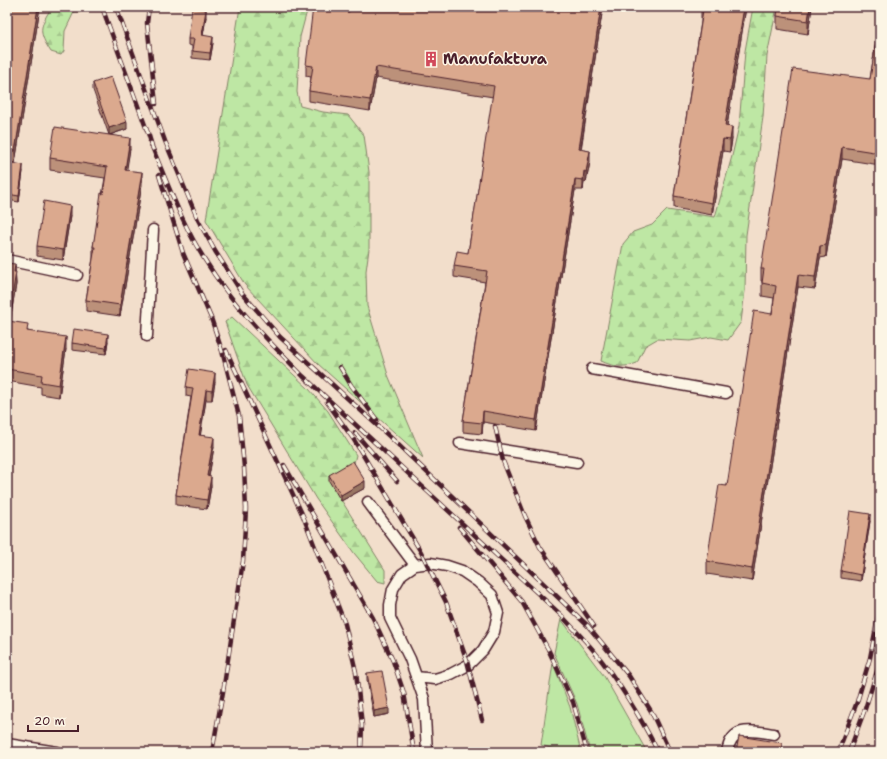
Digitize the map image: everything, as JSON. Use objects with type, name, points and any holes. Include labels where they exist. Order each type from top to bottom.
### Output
[{"type":"lane","points":[[147,336],[153,230]]},
{"type":"lane","points":[[7,260],[77,275]]},
{"type":"lane","points":[[592,369],[726,393]]},
{"type":"lane","points":[[460,443],[577,462]]},
{"type":"lane","points":[[368,502],[415,565]]},
{"type":"lane","points":[[416,677],[435,679],[452,674],[468,665],[483,650],[494,632],[498,613],[492,595],[478,582],[462,571],[447,566],[430,563],[415,565],[402,574],[394,589],[390,605],[390,618],[410,659],[416,677],[424,699],[427,752]]},
{"type":"lane","points":[[727,752],[731,741],[742,731],[749,730],[774,734]]},
{"type":"lane","points":[[7,744],[57,752]]},
{"type":"shaded area","points":[[7,7],[880,7],[880,752],[7,752]]},
{"type":"green space","points":[[52,7],[86,7],[87,11],[74,12],[65,31],[64,51],[61,55],[51,52],[42,34],[43,25]]},
{"type":"green space","points":[[240,7],[308,7],[300,37],[297,92],[300,106],[323,112],[348,115],[364,135],[369,172],[369,249],[366,271],[367,306],[388,375],[423,458],[318,364],[245,285],[206,220]]},
{"type":"green space","points":[[753,7],[777,7],[767,56],[763,117],[746,235],[745,291],[741,322],[728,340],[711,337],[690,341],[657,339],[645,346],[637,363],[628,366],[615,366],[601,361],[623,244],[633,232],[652,225],[667,210],[715,217],[739,126],[745,51]]},
{"type":"green space","points":[[232,317],[309,389],[328,411],[356,455],[353,467],[330,482],[385,570],[385,583],[377,581],[354,553],[316,499],[247,385],[225,322]]},
{"type":"green space","points":[[561,619],[604,676],[647,752],[590,752],[577,704],[554,653]]},
{"type":"green space","points":[[553,663],[570,707],[581,752],[559,752],[541,745]]},
{"type":"building","points":[[7,7],[38,7],[15,151],[7,150]]},
{"type":"building","points":[[313,7],[349,12],[350,7],[601,7],[579,149],[590,151],[583,180],[575,179],[536,420],[483,411],[482,423],[463,421],[487,271],[454,266],[457,251],[468,253],[494,86],[376,67],[370,100],[309,91],[313,66],[306,65]]},
{"type":"building","points":[[701,7],[744,7],[725,126],[732,127],[730,140],[723,139],[712,203],[674,196],[703,10]]},
{"type":"building","points":[[778,7],[810,7],[808,21],[777,16]]},
{"type":"building","points":[[192,8],[206,10],[202,35],[213,37],[210,53],[192,51],[194,39],[188,39]]},
{"type":"building","points":[[880,17],[880,153],[842,147],[826,245],[820,246],[815,277],[798,275],[752,569],[707,561],[719,485],[727,486],[754,311],[772,314],[776,286],[762,283],[764,269],[761,269],[793,69],[870,79]]},
{"type":"building","points":[[111,77],[127,122],[109,128],[93,83]]},
{"type":"building","points":[[55,127],[130,138],[125,170],[142,172],[120,305],[86,300],[95,247],[93,247],[101,193],[103,194],[107,167],[50,158]]},
{"type":"building","points":[[7,162],[23,165],[19,196],[7,194]]},
{"type":"building","points":[[44,201],[70,206],[63,250],[37,246]]},
{"type":"building","points":[[7,263],[15,264],[14,272],[16,272],[8,321],[28,324],[27,331],[66,337],[59,385],[41,382],[42,375],[7,369]]},
{"type":"building","points":[[74,329],[108,334],[106,348],[72,343]]},
{"type":"building","points":[[189,369],[215,373],[212,391],[206,390],[199,435],[214,437],[207,476],[211,477],[207,500],[176,495],[193,388],[186,387]]},
{"type":"building","points":[[353,461],[365,481],[341,495],[329,475]]},
{"type":"building","points":[[850,511],[870,514],[861,575],[841,571]]},
{"type":"building","points":[[382,671],[389,708],[374,711],[367,673]]},
{"type":"building","points":[[739,736],[782,743],[781,752],[736,752]]},
{"type":"railway","points":[[102,7],[152,146]]},
{"type":"railway","points":[[116,7],[165,141],[198,220],[215,251],[242,293],[280,337],[390,437],[588,626],[629,676],[651,711],[670,752]]},
{"type":"railway","points":[[149,7],[147,23],[156,104]]},
{"type":"railway","points":[[150,142],[189,232],[215,276],[238,307],[303,376],[561,615],[590,646],[612,675],[644,725],[658,752]]},
{"type":"railway","points":[[159,175],[183,253],[211,318],[222,351],[239,416],[244,467],[246,509],[243,561],[223,692],[212,752]]},
{"type":"railway","points":[[226,350],[303,516],[345,624],[356,672],[362,725],[361,752]]},
{"type":"railway","points":[[340,367],[351,385],[377,420]]},
{"type":"railway","points":[[327,402],[354,440],[421,552],[446,602],[467,661],[482,720]]},
{"type":"railway","points":[[495,426],[503,461],[525,516],[540,547],[594,626]]},
{"type":"railway","points":[[355,433],[397,481]]},
{"type":"railway","points":[[284,465],[373,618],[393,661],[404,693],[414,752]]},
{"type":"railway","points":[[459,527],[522,602],[548,649],[573,702],[587,752]]},
{"type":"railway","points":[[838,752],[857,702],[870,658],[880,607]]},
{"type":"railway","points":[[849,752],[880,662]]},
{"type":"place","name":"Manufaktura","points":[[431,59]]}]
